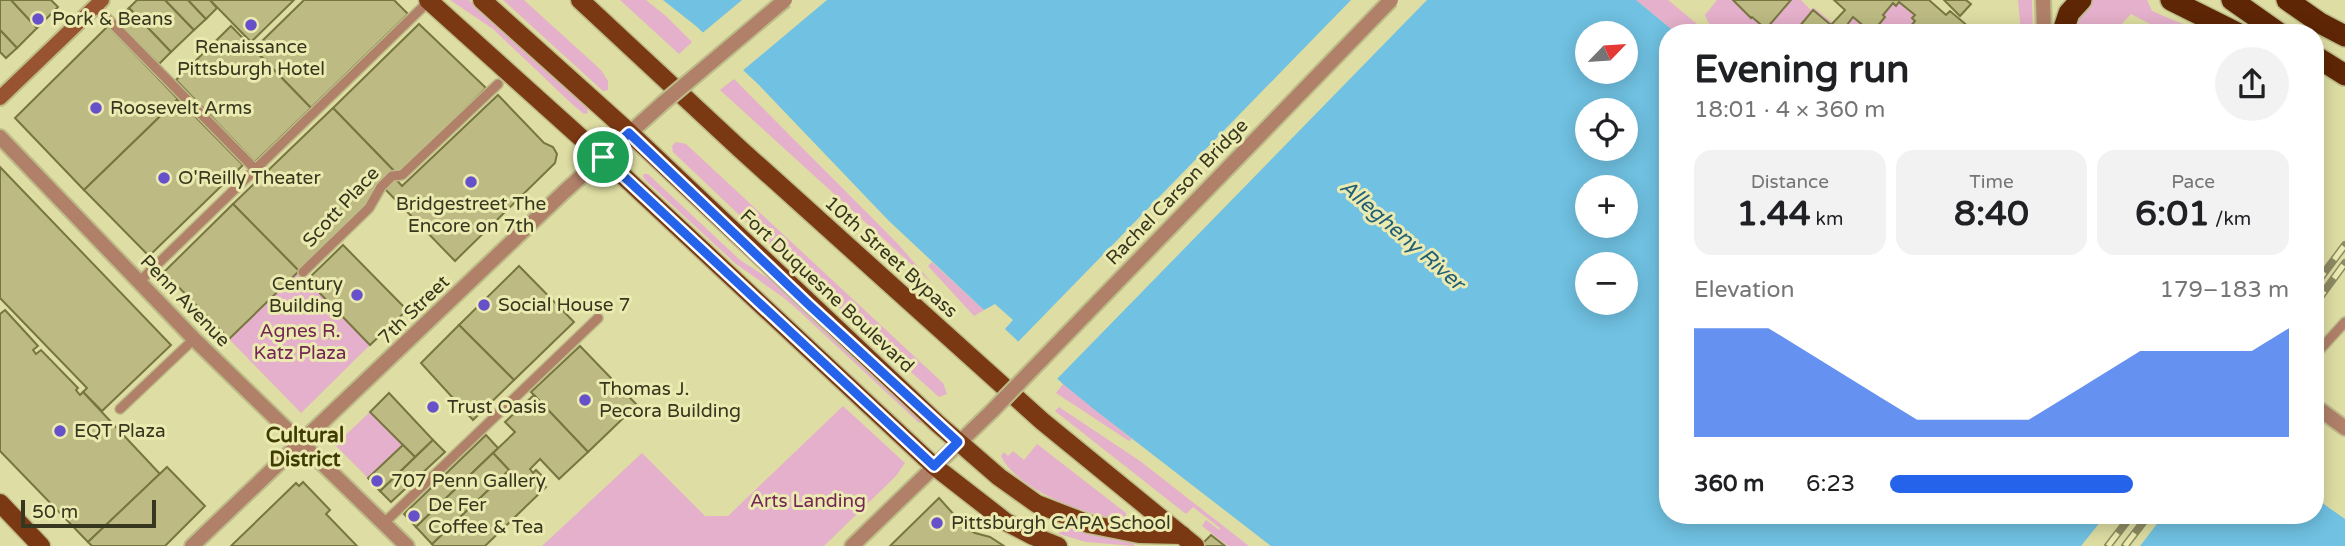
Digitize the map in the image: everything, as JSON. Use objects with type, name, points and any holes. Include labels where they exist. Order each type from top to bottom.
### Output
[{"type":"highway","points":[[2062,24],[2081,0]]},
{"type":"highway","points":[[2171,0],[2219,24]]},
{"type":"highway","points":[[2232,0],[2266,24]]},
{"type":"highway","points":[[2287,0],[2322,24]]},
{"type":"highway","points":[[2324,25],[2345,36]]},
{"type":"highway","points":[[2324,62],[2345,75]]},
{"type":"highway","points":[[2324,77],[2345,85]]},
{"type":"main road","name":"Fort Duquesne Boulevard","points":[[482,0],[629,133],[808,304],[999,477],[1051,511],[1112,530],[1189,540]]},
{"type":"main road","name":"10th Street Bypass","points":[[580,0],[739,148],[1042,421],[1189,540]]},
{"type":"main road","points":[[428,1],[603,157],[934,466],[1006,522],[1033,537],[1058,546]]},
{"type":"main road","points":[[0,98],[98,3]]},
{"type":"main road","points":[[0,503],[41,546]]},
{"type":"main road","points":[[1165,546],[1189,540]]},
{"type":"street","name":"7th Street","points":[[192,546],[629,133],[785,0]]},
{"type":"street","name":"Rachel Carson Bridge","points":[[852,546],[992,411],[1391,0]]},
{"type":"street","points":[[2043,0],[2052,24]]},
{"type":"street","points":[[2058,24],[2062,0]]},
{"type":"street","name":"Penn Avenue","points":[[0,137],[194,339],[407,546]]},
{"type":"street","points":[[2324,413],[2345,428]]},
{"type":"lane","points":[[139,282],[428,1]]},
{"type":"lane","points":[[98,3],[256,170]]},
{"type":"lane","name":"Scott Place","points":[[303,272],[369,208],[381,187],[392,176],[402,175],[498,84]]},
{"type":"lane","points":[[384,523],[598,318]]},
{"type":"lane","points":[[2324,345],[2345,322]]},
{"type":"lane","points":[[120,409],[194,339]]},
{"type":"green space","points":[[450,0],[469,0],[587,108],[588,113],[584,114],[572,104],[493,29]]},
{"type":"green space","points":[[503,0],[524,0],[601,70],[608,81],[608,90],[603,91]]},
{"type":"green space","points":[[620,0],[646,0],[692,42],[679,54]]},
{"type":"green space","points":[[1636,0],[1668,0],[1697,24],[1665,24]]},
{"type":"green space","points":[[1717,0],[1732,0],[1760,24],[1710,24],[1705,15]]},
{"type":"green space","points":[[1791,0],[1801,0],[1811,10],[1814,8],[1833,23],[1830,24],[1813,10],[1801,24],[1770,24]]},
{"type":"green space","points":[[2018,0],[2032,0],[2033,24],[2020,24]]},
{"type":"green space","points":[[2090,0],[2147,0],[2152,11],[2183,24],[2150,24],[2131,14],[2122,24],[2078,24],[2080,13]]},
{"type":"green space","points":[[1899,2],[1915,15],[1912,18],[1915,21],[1912,24],[1880,24],[1893,3],[1896,6]]},
{"type":"green space","points":[[1853,17],[1861,24],[1848,24]]},
{"type":"green space","points":[[734,79],[898,244],[932,283],[720,90]]},
{"type":"green space","points":[[676,142],[686,144],[943,383],[947,394],[939,397],[814,286],[673,152],[672,146]]},
{"type":"green space","points":[[644,174],[648,174],[740,260],[785,289],[925,422],[919,423],[784,298],[736,264],[645,180]]},
{"type":"green space","points":[[932,262],[984,310],[974,316],[928,266]]},
{"type":"green space","name":"Agnes R. Katz Plaza","points":[[299,271],[370,345],[301,413],[229,339]]},
{"type":"green space","points":[[1063,384],[1132,439],[1129,441],[1056,393]]},
{"type":"green space","name":"Arts Landing","points":[[843,406],[905,463],[896,476],[824,546],[542,546],[642,453],[705,516],[728,516]]},
{"type":"green space","points":[[1059,407],[1140,461],[1249,546],[1228,546],[1202,526],[1206,520],[1219,530],[1220,528],[1193,507],[1186,514],[1055,411]]},
{"type":"green space","points":[[370,412],[403,445],[368,478],[335,445]]},
{"type":"green space","points":[[1037,444],[1126,513],[1126,519],[1074,508],[1038,491],[1009,468],[1001,456],[1004,452],[1008,456],[1013,451],[1024,460]]},
{"type":"green space","points":[[1073,526],[1135,541],[1134,546],[1086,542],[1059,534],[1060,527]]},
{"type":"water","name":"Allegheny River","points":[[663,0],[1636,0],[1665,24],[1659,24],[1659,524],[2324,524],[2324,504],[2345,519],[2345,546],[1271,546],[1063,384],[1005,329],[1013,320],[995,304],[984,310],[888,220],[759,85],[696,26]]},
{"type":"pier","points":[[742,0],[827,0],[741,72],[700,35]]},
{"type":"pier","points":[[1351,0],[1427,0],[1055,381],[1016,344]]},
{"type":"pier","points":[[2099,524],[2157,524],[2140,546],[2081,546]]},
{"type":"building","points":[[0,0],[11,0],[37,28],[17,48],[0,30]]},
{"type":"building","points":[[11,0],[51,0],[58,7],[37,28]]},
{"type":"building","points":[[137,0],[165,0],[194,30],[171,52],[129,8]]},
{"type":"building","points":[[165,0],[188,0],[206,19],[194,30]]},
{"type":"building","points":[[188,0],[210,0],[217,8],[206,19]]},
{"type":"building","name":"Renaissance Pittsburgh Hotel","points":[[210,0],[294,0],[251,42]]},
{"type":"building","points":[[304,0],[394,0],[408,14],[311,108],[254,49]]},
{"type":"building","points":[[1733,0],[1791,0],[1770,24],[1760,24]]},
{"type":"building","points":[[1834,0],[1929,0],[1946,15],[1950,11],[1965,24],[1912,24],[1915,15],[1899,2],[1896,6],[1893,3],[1879,24],[1861,24],[1853,17],[1848,24],[1832,24],[1845,10]]},
{"type":"building","points":[[1944,0],[1966,0],[1971,4],[1960,16]]},
{"type":"building","points":[[129,8],[171,52],[159,64],[116,21]]},
{"type":"building","points":[[1813,10],[1830,24],[1801,24]]},
{"type":"building","points":[[419,24],[486,88],[398,175],[333,108]]},
{"type":"building","name":"Roosevelt Arms","points":[[108,26],[178,99],[84,190],[15,118]]},
{"type":"building","points":[[231,26],[311,108],[255,162],[176,80]]},
{"type":"building","points":[[0,30],[17,48],[6,58],[0,52]]},
{"type":"building","name":"Bridgestreet The Encore on 7th","points":[[498,95],[544,143],[553,147],[557,154],[555,163],[455,261],[383,187],[394,177],[402,186]]},
{"type":"building","name":"O'Reilly Theater","points":[[178,99],[243,165],[149,256],[84,190]]},
{"type":"building","points":[[333,108],[398,175],[299,271],[233,204]]},
{"type":"building","points":[[0,167],[171,345],[102,411],[83,392],[87,388],[0,298]]},
{"type":"building","points":[[233,204],[299,271],[229,339],[164,272]]},
{"type":"building","name":"Century Building","points":[[343,245],[407,310],[370,345],[307,280]]},
{"type":"building","points":[[519,266],[574,322],[514,380],[459,325]]},
{"type":"building","name":"EQT Plaza","points":[[5,310],[38,346],[33,350],[36,354],[41,350],[78,388],[76,390],[80,395],[83,392],[160,474],[88,542],[0,451],[0,314]]},
{"type":"building","points":[[459,325],[514,380],[473,420],[421,363]]},
{"type":"building","name":"Thomas J. Pecora Building","points":[[580,346],[637,405],[588,452],[531,392]]},
{"type":"building","points":[[389,393],[433,440],[415,457],[370,412]]},
{"type":"building","points":[[534,395],[588,452],[559,479],[540,459],[530,469],[533,473],[536,470],[542,476],[538,479],[546,487],[485,546],[434,546],[432,544],[509,470],[493,453],[515,432],[505,422]]},
{"type":"building","points":[[486,435],[498,448],[416,527],[404,514]]},
{"type":"building","points":[[433,440],[445,452],[391,502],[380,491]]},
{"type":"building","points":[[403,445],[415,457],[380,491],[368,478]]},
{"type":"building","points":[[493,453],[509,470],[432,544],[416,527]]},
{"type":"building","points":[[167,467],[205,506],[165,546],[92,546],[88,542]]},
{"type":"building","points":[[303,482],[330,510],[326,514],[357,546],[231,546],[296,483],[299,486]]},
{"type":"building","name":"Pittsburgh CAPA School","points":[[939,498],[966,528],[990,537],[1004,546],[890,546]]},
{"type":"building","points":[[1211,535],[1225,546],[1200,546]]},
{"type":"railway","points":[[2324,273],[2345,245]]},
{"type":"railway","points":[[2324,292],[2345,263]]},
{"type":"railway","points":[[2108,546],[2125,524]]},
{"type":"railway","points":[[2125,546],[2142,524]]},
{"type":"place","name":"Pork & Beans","points":[[38,19]]},
{"type":"place","name":"Renaissance Pittsburgh Hotel","points":[[251,25]]},
{"type":"place","name":"Roosevelt Arms","points":[[96,108]]},
{"type":"place","name":"O'Reilly Theater","points":[[164,178]]},
{"type":"place","name":"Bridgestreet The Encore on 7th","points":[[471,182]]},
{"type":"place","name":"Century Building","points":[[357,295]]},
{"type":"place","name":"Social House 7","points":[[484,305]]},
{"type":"place","name":"Thomas J. Pecora Building","points":[[585,400]]},
{"type":"place","name":"Trust Oasis","points":[[433,407]]},
{"type":"place","name":"EQT Plaza","points":[[60,431]]},
{"type":"place","name":"707 Penn Gallery","points":[[377,481]]},
{"type":"place","name":"De Fer Coffee & Tea","points":[[414,516]]},
{"type":"place","name":"Pittsburgh CAPA School","points":[[937,523]]},
{"type":"district","name":"Cultural District","points":[[305,447]]},
{"type":"route","points":[[629,133],[808,304],[958,442],[934,466],[603,157],[629,133]]}]
